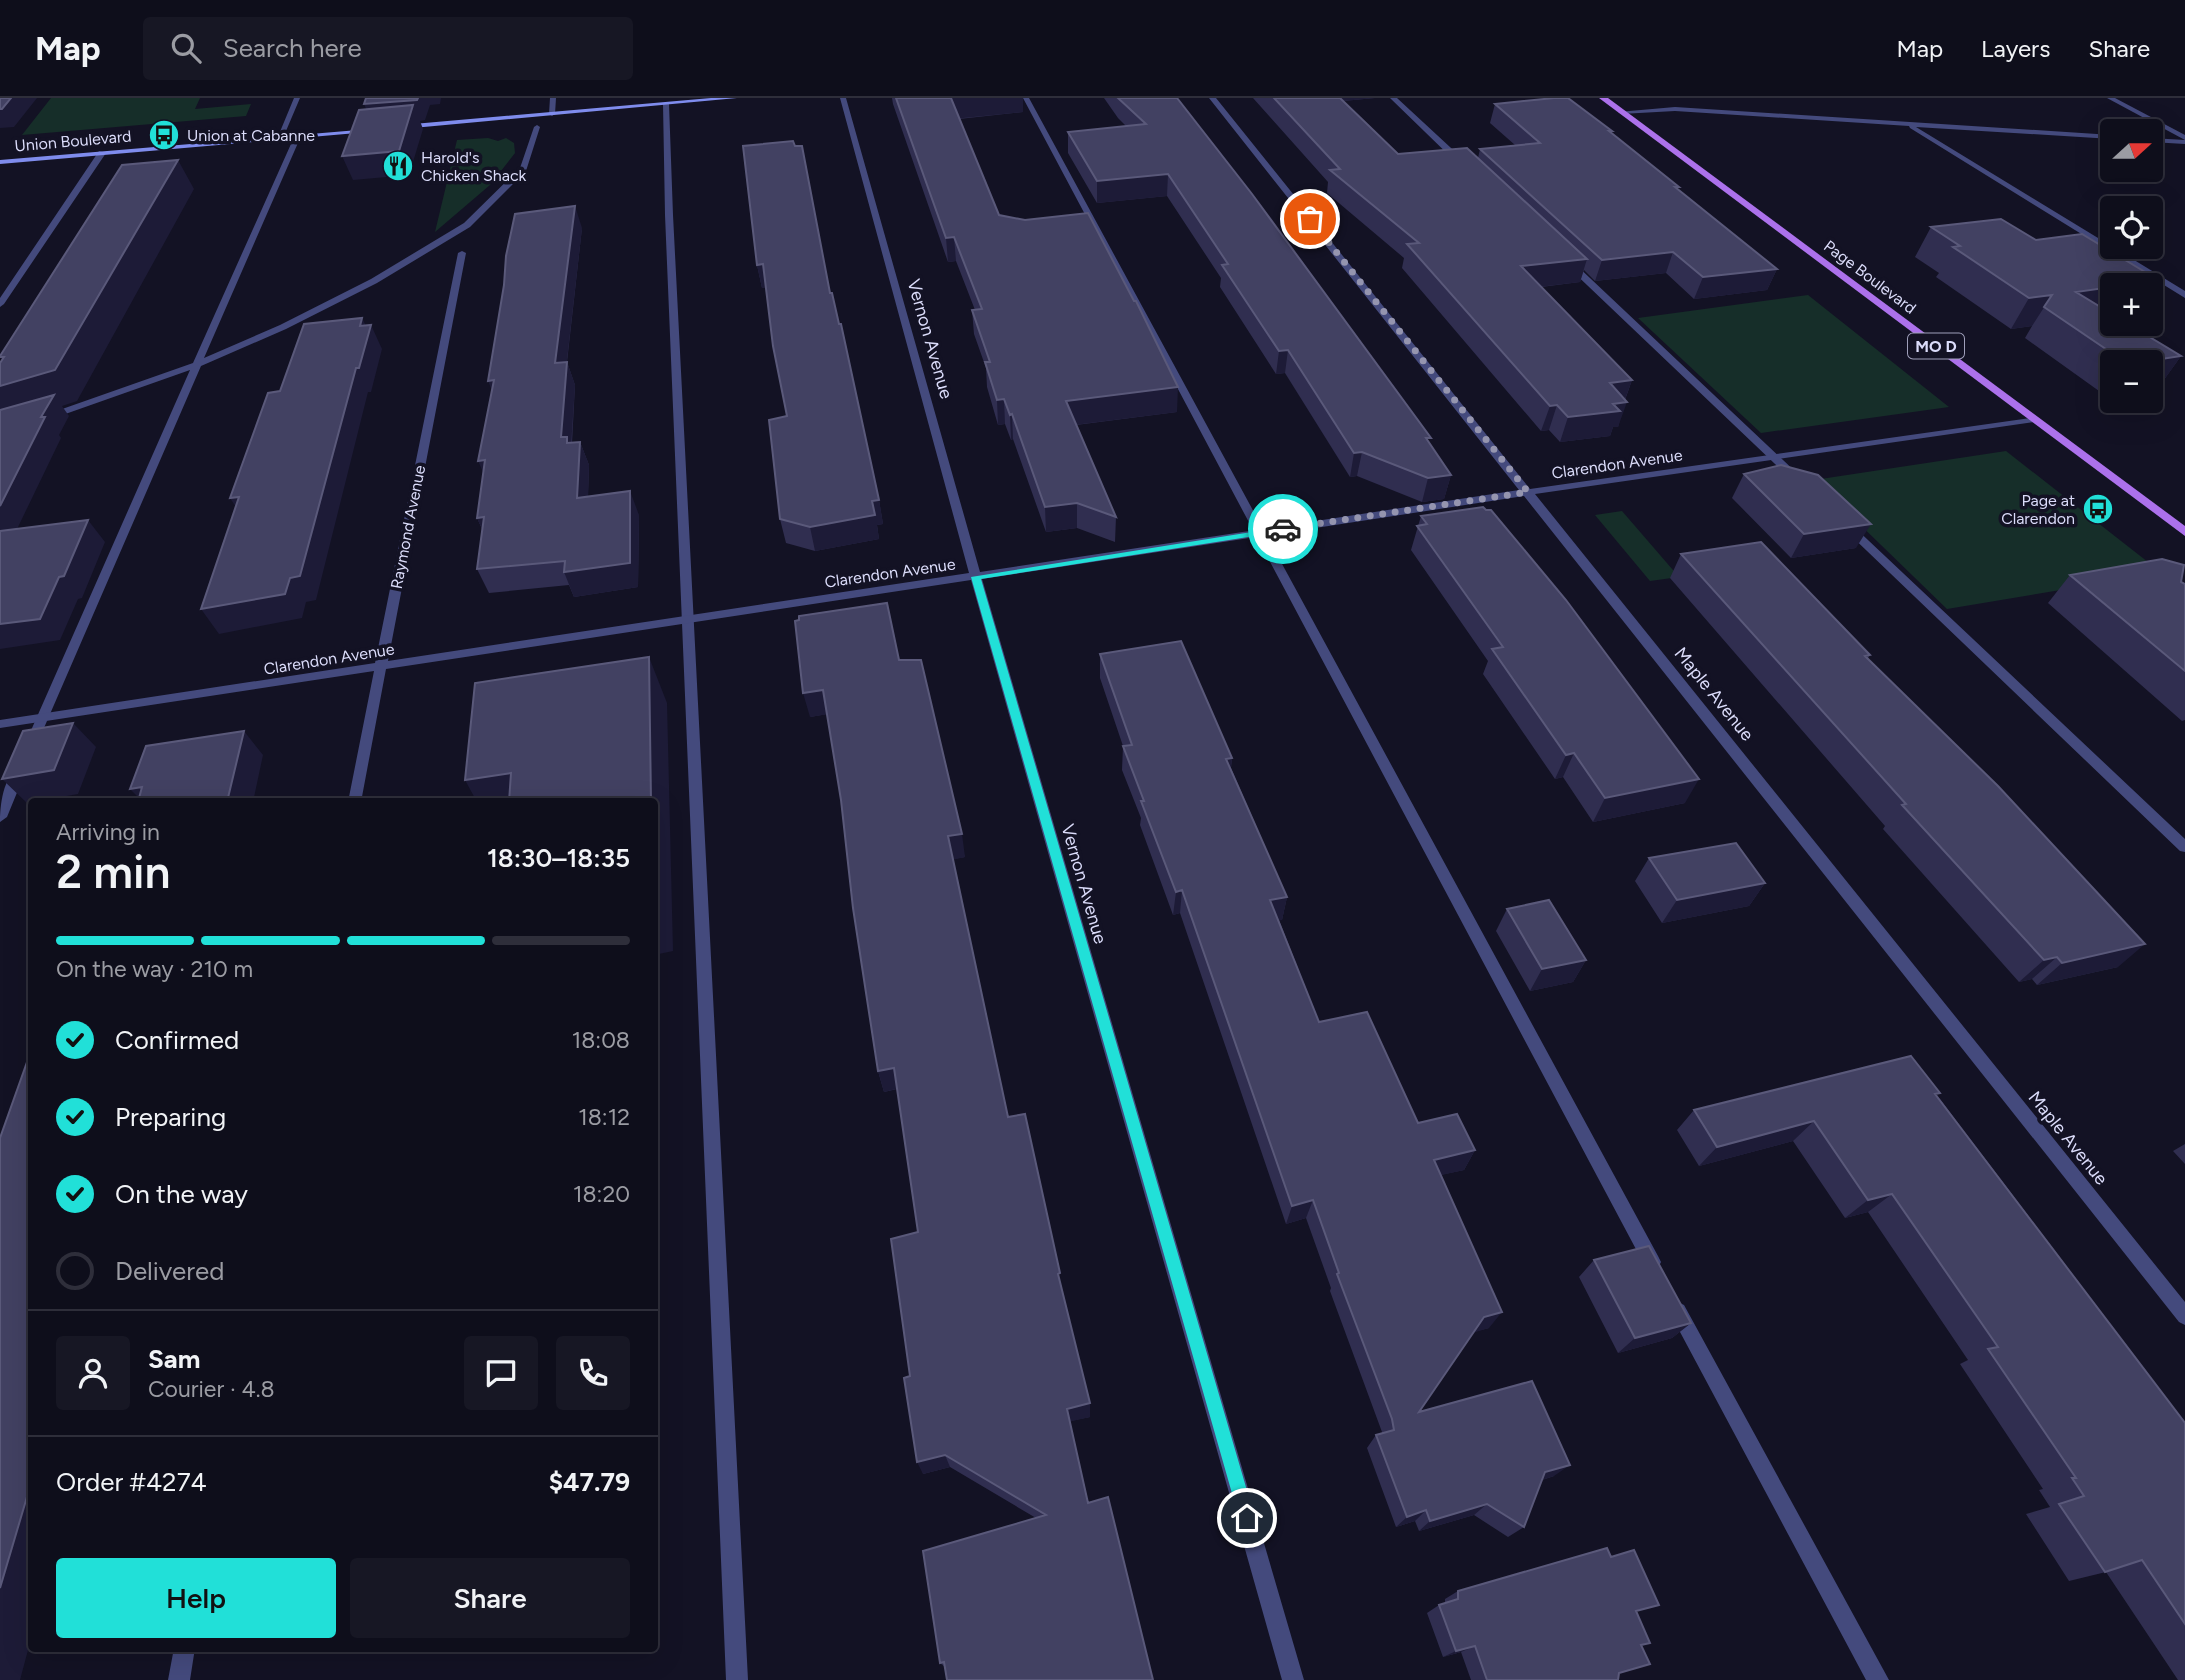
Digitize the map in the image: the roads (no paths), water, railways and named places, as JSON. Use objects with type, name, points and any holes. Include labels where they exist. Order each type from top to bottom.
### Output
[{"type":"main road","points":[[391,128],[732,98]]},
{"type":"main road","name":"Page Boulevard","points":[[1603,98],[2185,532]]},
{"type":"main road","name":"Union Boulevard","points":[[0,162],[377,129]]},
{"type":"street","points":[[279,138],[297,98]]},
{"type":"street","points":[[552,114],[553,98]]},
{"type":"street","name":"Vernon Avenue","points":[[843,98],[976,577],[1293,1680]]},
{"type":"street","points":[[1026,98],[1660,1277]]},
{"type":"street","name":"Maple Avenue","points":[[1212,98],[2185,1316]]},
{"type":"street","points":[[1393,98],[1466,167]]},
{"type":"street","points":[[2110,98],[2185,140]]},
{"type":"street","points":[[666,104],[737,1680]]},
{"type":"street","points":[[1622,112],[1675,109],[2100,136]]},
{"type":"street","points":[[1908,124],[2185,295]]},
{"type":"street","points":[[39,419],[198,364],[283,327],[373,281],[467,225],[523,169],[537,127]]},
{"type":"street","points":[[27,755],[297,136]]},
{"type":"street","points":[[2163,140],[2185,140]]},
{"type":"street","points":[[0,304],[102,153]]},
{"type":"street","name":"Raymond Avenue","points":[[355,798],[462,253]]},
{"type":"street","points":[[1557,253],[1805,486]]},
{"type":"street","name":"Clarendon Avenue","points":[[0,724],[1528,492],[2034,419]]},
{"type":"street","points":[[1835,514],[2185,847]]},
{"type":"street","points":[[0,817],[22,767]]},
{"type":"street","points":[[1674,1302],[1878,1680]]},
{"type":"street","points":[[179,1680],[184,1652]]},
{"type":"place","name":"Union at Cabanne","points":[[164,135]]},
{"type":"place","name":"Harold's Chicken Shack","points":[[398,166]]},
{"type":"place","name":"Page at Clarendon","points":[[2098,509]]}]
